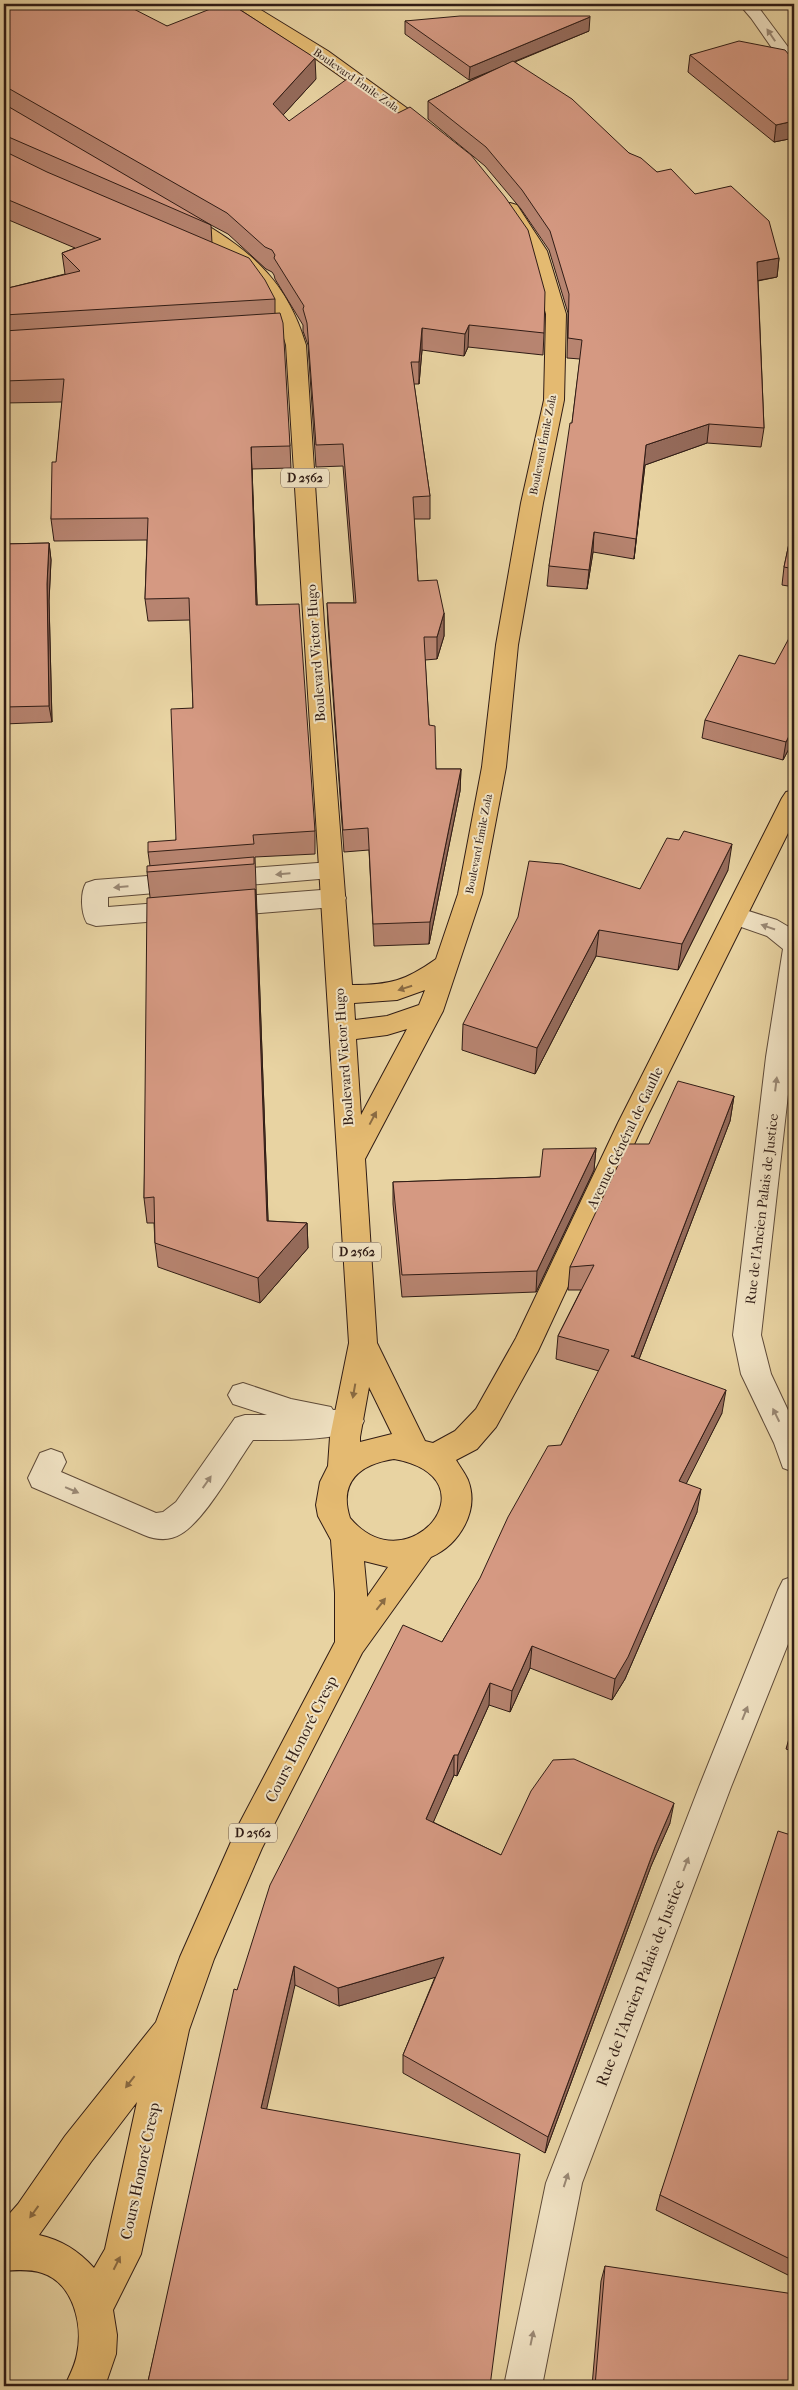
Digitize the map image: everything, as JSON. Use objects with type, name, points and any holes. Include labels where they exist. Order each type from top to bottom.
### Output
[{"type":"main road","name":"Boulevard Émile Zola","points":[[240,4],[322,55],[445,142]]},
{"type":"main road","name":"Boulevard Émile Zola","points":[[350,1161],[430,1011],[470,894],[494,768],[507,645],[532,504],[554,400],[556,314],[538,251],[513,214],[494,191]]},
{"type":"main road","name":"Boulevard Victor Hugo","points":[[164,208],[220,240],[241,255],[264,277],[284,310],[284,328],[296,345],[313,623],[334,898],[363,1343],[345,1437],[343,1468]]},
{"type":"main road","name":"Avenue Général de Gaulle","points":[[423,1453],[466,1440],[486,1418],[528,1343],[631,1122],[794,798]]},
{"type":"main road","points":[[340,994],[380,994],[403,990],[424,981],[447,964]]},
{"type":"main road","points":[[342,1030],[374,1029],[400,1024],[430,1011]]},
{"type":"main road","name":"Boulevard Victor Hugo","points":[[363,1343],[423,1453]]},
{"type":"main road","points":[[394,1446],[423,1453],[447,1471],[456,1488],[456,1506],[451,1525],[438,1540],[419,1550],[400,1554],[380,1553],[361,1547],[346,1536],[337,1525],[332,1512],[331,1500],[336,1478],[343,1468],[357,1457],[375,1449],[394,1446]]},
{"type":"main road","name":"Cours Honoré Cresp","points":[[346,1536],[351,1593],[350,1643]]},
{"type":"main road","name":"Cours Honoré Cresp","points":[[94,2306],[122,2254],[171,2030],[197,1957],[250,1837],[350,1643],[419,1550]]},
{"type":"main road","name":"Cours Honoré Cresp","points":[[4,2247],[31,2217],[78,2149],[171,2030]]},
{"type":"main road","points":[[4,2252],[29,2250],[57,2260],[80,2280],[94,2306],[98,2342],[89,2378],[84,2386]]},
{"type":"street","points":[[747,4],[757,14],[794,67]]},
{"type":"street","points":[[206,253],[264,277]]},
{"type":"street","points":[[332,870],[95,889],[96,916],[334,898]]},
{"type":"street","points":[[736,916],[782,932],[790,938],[794,946]]},
{"type":"street","name":"Rue de l'Ancien Palais de Justice","points":[[794,951],[747,1336],[756,1374],[790,1443],[794,1459]]},
{"type":"street","points":[[243,1395],[291,1411],[349,1421]]},
{"type":"street","points":[[51,1462],[43,1478],[155,1526],[170,1525],[187,1511],[245,1427],[288,1428],[349,1421]]},
{"type":"street","name":"Rue de l'Ancien Palais de Justice","points":[[523,2386],[564,2183],[715,1787],[794,1590]]},
{"type":"building","points":[[4,4],[124,4],[167,26],[223,4],[231,4],[315,58],[273,104],[289,121],[347,79],[398,113],[410,107],[471,155],[505,197],[528,230],[545,292],[544,333],[469,325],[465,334],[422,328],[419,362],[411,362],[430,496],[413,497],[418,581],[437,580],[444,613],[437,637],[424,637],[429,725],[435,726],[436,769],[461,769],[430,922],[373,924],[368,828],[343,830],[327,603],[356,603],[343,444],[316,445],[307,323],[303,309],[304,306],[274,258],[275,255],[272,250],[265,247],[227,213],[8,88],[4,88]]},
{"type":"building","points":[[460,16],[590,17],[470,67],[405,21]]},
{"type":"building","points":[[739,41],[785,50],[790,56],[794,56],[794,121],[776,125],[690,55]]},
{"type":"building","points":[[513,61],[572,99],[629,153],[641,158],[657,172],[671,169],[695,194],[731,186],[769,221],[779,258],[757,262],[764,428],[709,424],[646,445],[636,539],[594,532],[589,570],[549,566],[570,423],[572,423],[582,340],[568,338],[569,294],[550,231],[522,190],[486,147],[428,101]]},
{"type":"building","points":[[4,104],[211,225],[4,135]]},
{"type":"building","points":[[4,151],[47,172],[249,258],[265,280],[275,299],[4,315],[4,289],[80,271],[62,253],[101,239],[4,198]]},
{"type":"building","points":[[280,313],[283,323],[290,446],[251,447],[256,605],[299,604],[315,831],[253,835],[254,844],[148,852],[148,842],[176,840],[171,709],[193,708],[189,598],[145,599],[148,518],[51,519],[52,462],[56,462],[64,379],[4,381],[4,331]]},
{"type":"building","points":[[794,520],[794,569],[784,567]]},
{"type":"building","points":[[49,543],[47,584],[49,706],[4,707],[4,544]]},
{"type":"building","points":[[794,629],[794,726],[786,742],[705,720],[739,655],[775,664]]},
{"type":"building","points":[[684,831],[732,844],[682,944],[599,930],[537,1048],[463,1024],[518,917],[529,861],[562,864],[640,889],[667,838],[679,840]]},
{"type":"building","points":[[254,857],[254,864],[147,872],[147,866]]},
{"type":"building","points":[[4,875],[5,875],[4,921]]},
{"type":"building","points":[[255,889],[267,1221],[307,1223],[258,1278],[155,1243],[154,1197],[144,1198],[147,898]]},
{"type":"building","points":[[678,1081],[734,1096],[634,1356],[631,1356],[726,1390],[679,1481],[701,1489],[628,1657],[615,1679],[532,1646],[512,1691],[490,1683],[458,1755],[454,1755],[426,1819],[501,1855],[531,1791],[553,1760],[574,1759],[674,1803],[655,1847],[548,2137],[403,2055],[444,1957],[338,1988],[294,1966],[261,2108],[520,2154],[490,2386],[147,2386],[234,1989],[237,1990],[270,1885],[403,1625],[442,1642],[480,1578],[508,1517],[548,1446],[561,1445],[609,1350],[558,1336],[594,1265],[570,1267],[628,1144],[649,1144]]},
{"type":"building","points":[[596,1148],[537,1271],[402,1275],[393,1182],[540,1177],[543,1149]]},
{"type":"building","points":[[778,1831],[794,1836],[794,2261],[660,2195]]},
{"type":"building","points":[[605,2266],[794,2294],[794,2386],[595,2386]]}]
